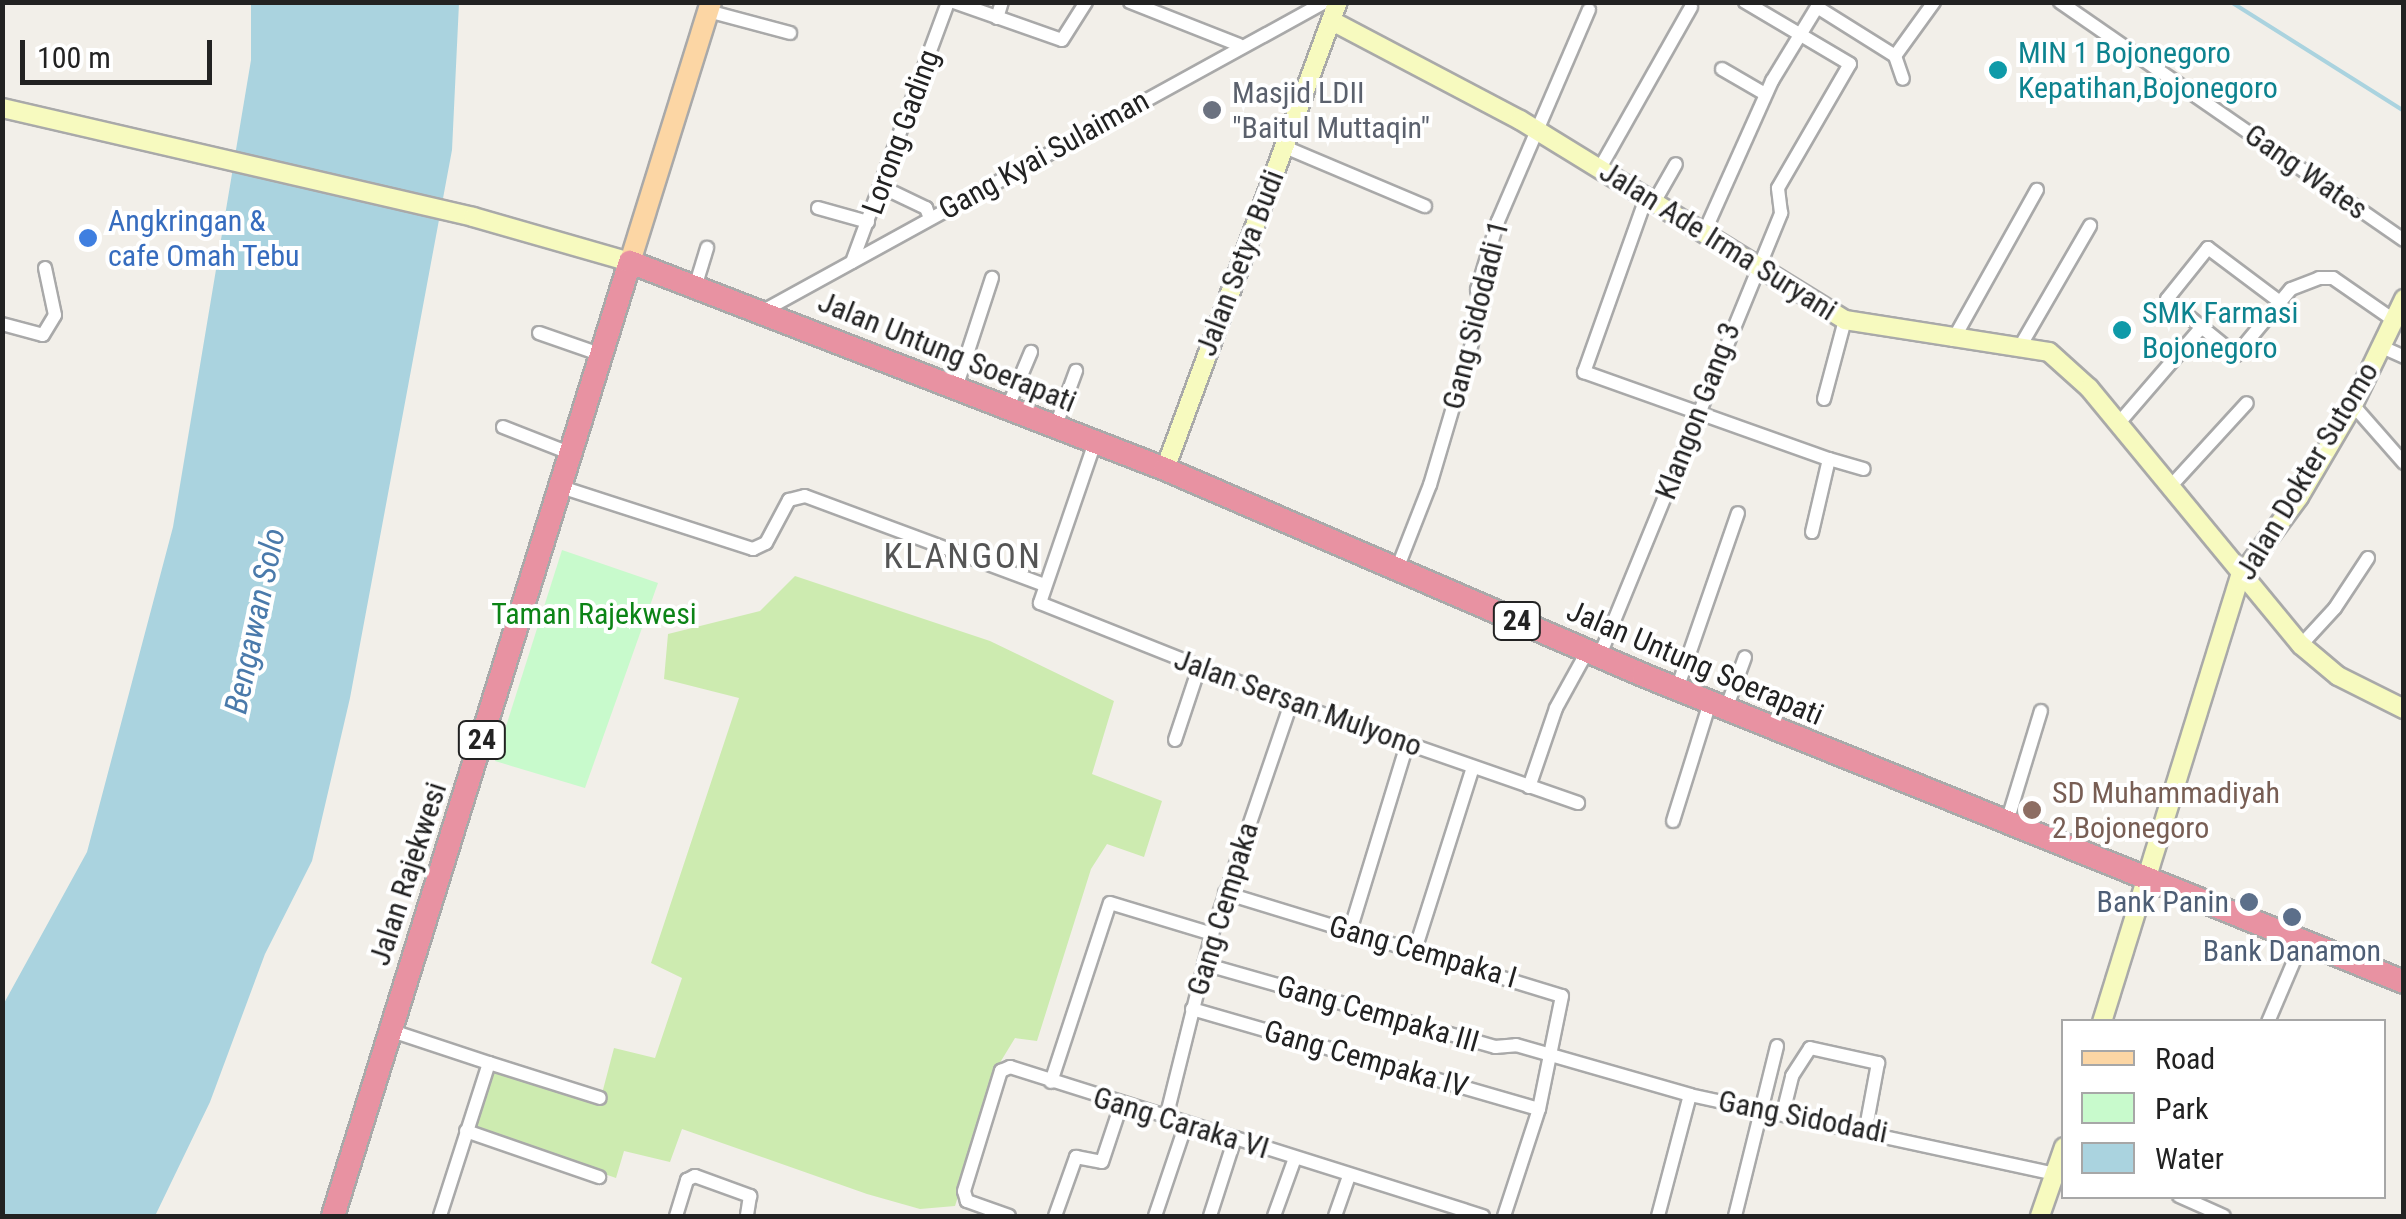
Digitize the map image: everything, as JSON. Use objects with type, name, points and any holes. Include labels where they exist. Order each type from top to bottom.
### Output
[{"type":"highway","name":"Jalan Untung Soerapati","points":[[630,262],[765,310],[1094,444],[1164,468],[1718,706],[2148,875],[2404,982]]},
{"type":"highway","name":"Jalan Rajekwesi","points":[[333,1216],[630,262]]},
{"type":"main road","points":[[630,262],[710,7]]},
{"type":"street","name":"Lorong Gading","points":[[852,262],[951,2],[1066,39],[1086,2]]},
{"type":"street","points":[[997,18],[1002,2]]},
{"type":"street","points":[[1130,2],[1239,45]]},
{"type":"street","name":"Jalan Setya Budi","points":[[1164,468],[1285,146],[1329,12],[1338,2]]},
{"type":"street","points":[[1745,2],[1803,32]]},
{"type":"street","points":[[1895,56],[1930,7],[1912,2]]},
{"type":"street","name":"Gang Wates","points":[[2060,2],[2404,240]]},
{"type":"street","points":[[1704,233],[1765,94],[1818,5],[1895,56],[1903,79]]},
{"type":"street","points":[[710,7],[790,34]]},
{"type":"street","points":[[1600,168],[1691,7]]},
{"type":"street","name":"Gang Sidodadi 1","points":[[1397,569],[1430,485],[1478,324],[1478,290],[1498,221],[1590,10]]},
{"type":"street","name":"Gang Kyai Sulaiman","points":[[765,310],[1239,45],[1329,12]]},
{"type":"street","name":"Jalan Ade Irma Suryani","points":[[1329,12],[1600,168],[1649,203],[1704,233],[1754,270],[1845,320],[2048,352],[2071,369],[2240,577],[2301,644],[2338,676],[2404,709]]},
{"type":"street","name":"Klangon Gang 3","points":[[1529,787],[1556,708],[1594,652],[1698,414],[1754,270],[1781,213],[1778,188],[1850,64],[1803,32]]},
{"type":"street","points":[[1722,69],[1765,94]]},
{"type":"street","points":[[2,108],[190,147],[474,217],[630,262]]},
{"type":"street","points":[[1285,146],[1425,206]]},
{"type":"street","points":[[1676,164],[1649,203],[1584,372],[1864,469]]},
{"type":"street","points":[[882,188],[926,208],[930,218]]},
{"type":"street","points":[[1953,340],[2037,190]]},
{"type":"street","points":[[818,208],[868,222]]},
{"type":"street","points":[[2021,345],[2090,226]]},
{"type":"street","points":[[696,284],[707,248]]},
{"type":"street","points":[[2280,302],[2208,248],[2167,298],[2201,328],[2240,354],[2299,284],[2333,278],[2394,322]]},
{"type":"street","points":[[2,324],[43,335],[55,315],[45,268]]},
{"type":"street","points":[[956,388],[992,278]]},
{"type":"street","name":"Jalan Dokter Sutomo","points":[[2103,1019],[2240,577],[2299,497],[2353,405],[2404,299]]},
{"type":"street","points":[[1824,399],[1845,320]]},
{"type":"street","points":[[2118,424],[2201,328]]},
{"type":"street","points":[[539,333],[602,355]]},
{"type":"street","points":[[2382,347],[2404,357]]},
{"type":"street","points":[[1007,409],[1031,352]]},
{"type":"street","points":[[1055,428],[1076,371]]},
{"type":"street","points":[[2169,488],[2248,403]]},
{"type":"street","points":[[2353,405],[2404,463]]},
{"type":"street","points":[[502,427],[572,454]]},
{"type":"street","points":[[1042,584],[1094,444]]},
{"type":"street","points":[[1812,532],[1829,459]]},
{"type":"street","name":"Jalan Sersan Mulyono","points":[[561,487],[754,548],[766,543],[790,500],[805,496],[1042,584],[1040,603],[1198,668],[1578,803]]},
{"type":"street","points":[[1677,689],[1738,512]]},
{"type":"street","points":[[2301,644],[2336,608],[2368,558]]},
{"type":"street","points":[[1673,821],[1718,706],[1745,657]]},
{"type":"street","points":[[1175,740],[1198,668]]},
{"type":"street","name":"Gang Cempaka","points":[[1166,1118],[1212,934],[1291,704]]},
{"type":"street","points":[[2007,822],[2041,710]]},
{"type":"street","points":[[1350,931],[1407,744]]},
{"type":"street","points":[[1415,950],[1472,767]]},
{"type":"street","name":"Gang Cempaka I","points":[[1225,893],[1558,992],[1564,1003],[1553,1055]]},
{"type":"street","points":[[1052,1082],[1110,903],[1212,934]]},
{"type":"street","points":[[2269,1019],[2303,940]]},
{"type":"street","name":"Gang Cempaka III","points":[[1204,964],[1494,1047],[1553,1055]]},
{"type":"street","name":"Gang Cempaka IV","points":[[1192,1008],[1539,1109]]},
{"type":"street","points":[[389,1030],[600,1098]]},
{"type":"street","points":[[1735,1216],[1777,1046]]},
{"type":"street","points":[[1783,1113],[1792,1076],[1810,1048],[1878,1063],[1866,1128]]},
{"type":"street","points":[[1504,1216],[1553,1055]]},
{"type":"street","name":"Gang Sidodadi","points":[[1553,1055],[1690,1094],[1866,1128],[2054,1174]]},
{"type":"street","points":[[440,1216],[489,1062]]},
{"type":"street","name":"Gang Caraka VI","points":[[1009,1216],[967,1201],[964,1192],[1002,1071],[1010,1067],[1120,1105],[1482,1216]]},
{"type":"street","points":[[1658,1216],[1690,1094]]},
{"type":"street","points":[[1055,1216],[1076,1157],[1102,1162],[1120,1105]]},
{"type":"street","points":[[1156,1216],[1186,1124]]},
{"type":"street","points":[[466,1131],[599,1177]]},
{"type":"street","points":[[1210,1216],[1235,1138]]},
{"type":"street","points":[[2040,1216],[2061,1155]]},
{"type":"street","points":[[1274,1216],[1294,1158]]},
{"type":"street","points":[[676,1216],[687,1180],[695,1176],[750,1196],[747,1216]]},
{"type":"street","points":[[1335,1216],[1349,1176]]},
{"type":"street","points":[[2187,1199],[2224,1216]]},
{"type":"green space","name":"Taman Rajekwesi","points":[[562,550],[658,583],[585,788],[495,761]]},
{"type":"green space","points":[[795,576],[990,641],[1114,701],[1092,774],[1162,801],[1144,857],[1107,844],[1091,869],[1037,1041],[1015,1038],[1001,1061],[955,1206],[920,1209],[682,1129],[670,1162],[624,1151],[616,1178],[471,1128],[492,1071],[599,1105],[614,1048],[655,1058],[682,978],[651,963],[739,698],[664,679],[668,634],[760,611]]},
{"type":"water","name":"Bengawan Solo","points":[[251,3],[459,3],[452,150],[350,698],[312,861],[265,954],[210,1102],[155,1216],[3,1216],[3,1005],[87,852],[173,527],[251,60]]},
{"type":"waterway","points":[[2231,2],[2404,111]]},
{"type":"place","name":"MIN 1 Bojonegoro Kepatihan,Bojonegoro","points":[[1998,70]]},
{"type":"place","name":"Masjid LDII \"Baitul Muttaqin\"","points":[[1212,110]]},
{"type":"place","name":"Angkringan & cafe Omah Tebu","points":[[88,238]]},
{"type":"place","name":"SMK Farmasi Bojonegoro","points":[[2122,330]]},
{"type":"place","name":"SD Muhammadiyah 2 Bojonegoro","points":[[2032,810]]},
{"type":"place","name":"Bank Panin","points":[[2249,902]]},
{"type":"place","name":"Bank Danamon","points":[[2292,917]]},
{"type":"district","name":"KLANGON","points":[[963,557]]}]
